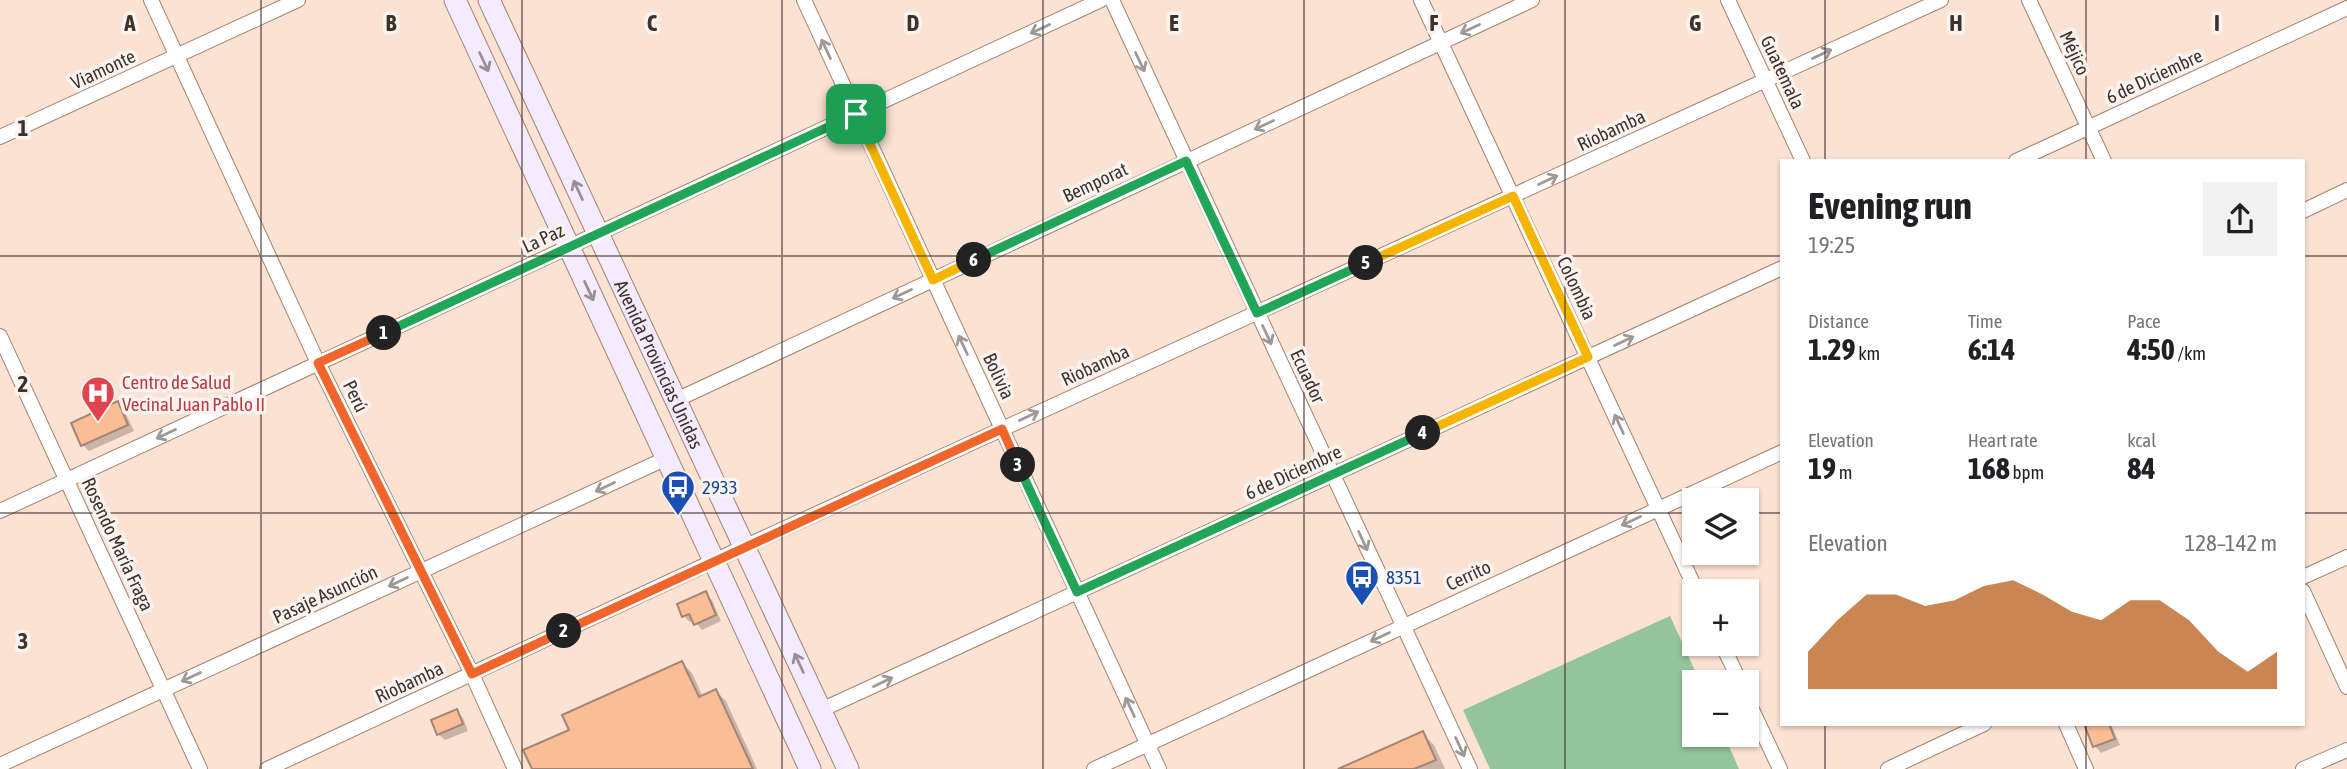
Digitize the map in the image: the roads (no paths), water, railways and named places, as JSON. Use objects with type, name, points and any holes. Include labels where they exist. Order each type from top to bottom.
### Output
[{"type":"main road","name":"Avenida Provincias Unidas","points":[[455,0],[810,769]]},
{"type":"main road","name":"Avenida Provincias Unidas","points":[[489,0],[848,769]]},
{"type":"street","name":"Perú","points":[[151,0],[318,363],[472,674],[515,769]]},
{"type":"street","name":"Viamonte","points":[[0,137],[298,0]]},
{"type":"street","name":"Bolivia","points":[[804,0],[1158,769]]},
{"type":"street","name":"La Paz","points":[[0,511],[1101,0]]},
{"type":"street","name":"Ecuador","points":[[1112,0],[1470,769]]},
{"type":"street","name":"Colombia","points":[[1422,0],[1691,579]]},
{"type":"street","name":"Bemporat","points":[[676,400],[1532,0]]},
{"type":"street","name":"Guatemala","points":[[1728,0],[1802,159]]},
{"type":"street","name":"Riobamba","points":[[267,769],[744,547],[1941,0]]},
{"type":"street","name":"Méjico","points":[[2029,0],[2103,159]]},
{"type":"street","points":[[2343,0],[2347,8]]},
{"type":"street","name":"6 de Diciembre","points":[[2020,159],[2347,8]]},
{"type":"street","points":[[2305,210],[2347,190]]},
{"type":"street","name":"6 de Diciembre","points":[[821,710],[1780,269]]},
{"type":"street","name":"Rosendo María Fraga","points":[[0,336],[200,769]]},
{"type":"street","name":"Cerrito","points":[[1094,769],[1780,453]]},
{"type":"street","name":"Pasaje Asunción","points":[[0,765],[667,458]]},
{"type":"street","points":[[2305,577],[2347,557]]},
{"type":"street","points":[[2305,596],[2347,687]]},
{"type":"street","points":[[1759,725],[1780,769]]},
{"type":"street","points":[[1888,769],[1980,726]]},
{"type":"street","points":[[2067,726],[2086,769]]},
{"type":"street","points":[[2304,769],[2347,750]]},
{"type":"place","name":"Centro de Salud Vecinal Juan Pablo II","points":[[98,423]]},
{"type":"place","name":"2933","points":[[678,517]]},
{"type":"place","name":"8351","points":[[1362,607]]}]
